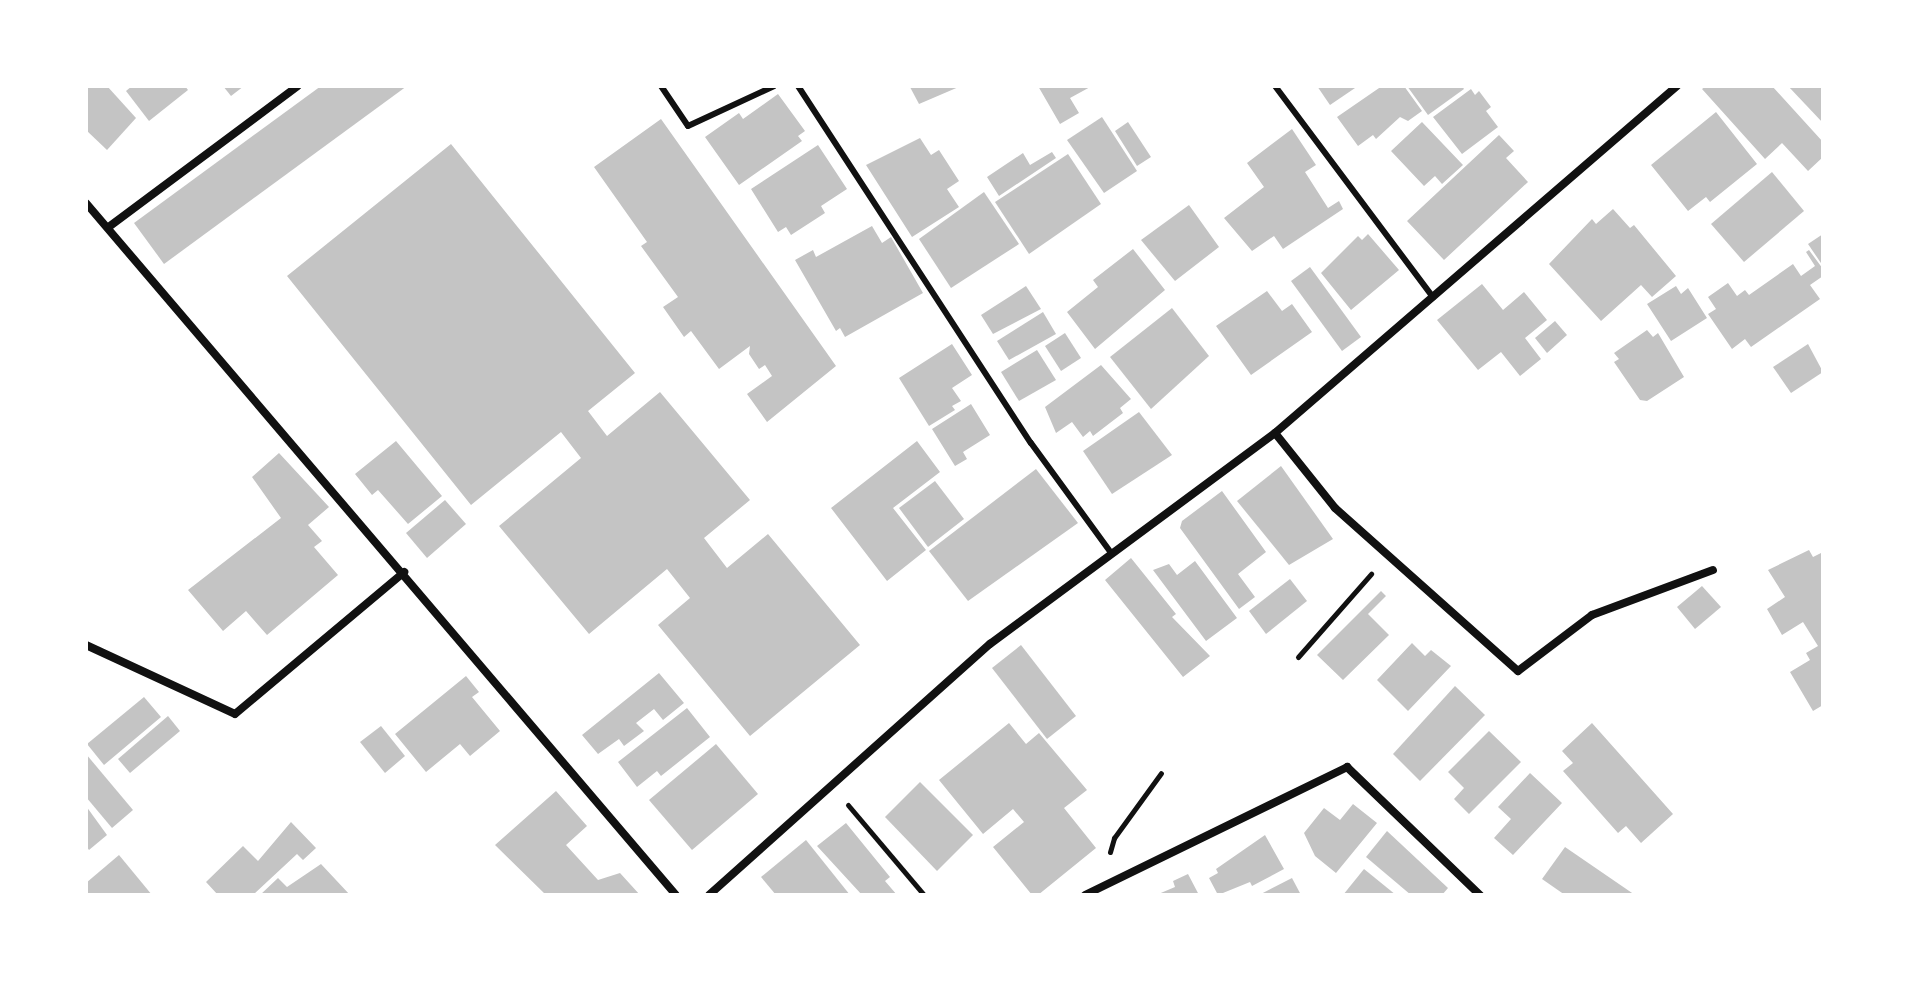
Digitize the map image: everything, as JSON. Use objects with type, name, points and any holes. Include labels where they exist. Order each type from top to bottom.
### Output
[{"type":"street","points":[[110,226],[298,86]]},
{"type":"street","points":[[709,895],[990,644],[1275,433],[1677,86]]},
{"type":"street","points":[[86,203],[110,226],[676,895]]},
{"type":"street","points":[[1275,433],[1335,508],[1518,671],[1592,615],[1713,570]]},
{"type":"street","points":[[86,645],[235,714],[404,572]]},
{"type":"street","points":[[1085,895],[1347,767],[1480,895]]},
{"type":"lane","points":[[661,86],[688,126],[774,86]]},
{"type":"lane","points":[[798,86],[1031,443],[1112,554]]},
{"type":"lane","points":[[1275,86],[1433,297]]},
{"type":"path","points":[[1298,657],[1387,555]]},
{"type":"path","points":[[1100,886],[1114,838],[1161,773]]},
{"type":"path","points":[[831,786],[924,895]]},
{"type":"building","points":[[86,86],[107,86],[136,118],[107,150],[86,130]]},
{"type":"building","points":[[132,86],[185,86],[188,90],[149,121],[126,91]]},
{"type":"building","points":[[223,86],[244,86],[231,96]]},
{"type":"building","points":[[321,86],[407,86],[164,264],[134,223]]},
{"type":"building","points":[[912,86],[961,86],[919,104],[910,87]]},
{"type":"building","points":[[1038,86],[1092,86],[1070,98],[1079,113],[1060,124]]},
{"type":"building","points":[[1317,86],[1358,86],[1330,105]]},
{"type":"building","points":[[1382,86],[1404,86],[1422,111],[1408,121],[1400,117],[1376,139],[1373,135],[1358,146],[1337,117]]},
{"type":"building","points":[[1407,86],[1462,86],[1464,89],[1428,115]]},
{"type":"building","points":[[1706,86],[1772,86],[1823,142],[1823,157],[1808,171],[1782,143],[1765,159],[1702,89]]},
{"type":"building","points":[[1788,86],[1823,86],[1823,123]]},
{"type":"building","points":[[1471,89],[1475,95],[1479,91],[1491,107],[1486,111],[1498,127],[1462,154],[1433,117]]},
{"type":"building","points":[[778,94],[805,131],[798,136],[802,141],[739,185],[705,137],[739,113],[743,119]]},
{"type":"building","points":[[1716,112],[1757,164],[1710,202],[1706,197],[1688,211],[1651,165]]},
{"type":"building","points":[[1102,117],[1137,171],[1104,193],[1067,140]]},
{"type":"building","points":[[661,119],[836,366],[767,422],[747,394],[772,376],[765,365],[759,369],[749,354],[750,346],[719,369],[691,331],[684,337],[663,307],[678,297],[641,246],[647,242],[594,167]]},
{"type":"building","points":[[1128,122],[1151,157],[1137,166],[1115,131]]},
{"type":"building","points":[[1422,122],[1463,165],[1442,184],[1435,176],[1424,186],[1391,151]]},
{"type":"building","points":[[1292,129],[1316,165],[1305,172],[1328,208],[1339,201],[1343,209],[1283,249],[1274,236],[1252,251],[1224,218],[1264,187],[1247,163]]},
{"type":"building","points":[[1499,135],[1514,151],[1506,158],[1528,182],[1444,260],[1407,221]]},
{"type":"building","points":[[920,138],[931,155],[939,150],[959,181],[947,189],[959,207],[912,237],[866,165]]},
{"type":"building","points":[[451,144],[635,373],[588,411],[607,436],[660,392],[750,500],[704,538],[727,568],[768,534],[860,645],[750,736],[658,625],[690,598],[667,569],[589,634],[499,526],[581,458],[561,432],[471,505],[287,276]]},
{"type":"building","points":[[818,145],[847,189],[821,206],[825,213],[791,235],[786,227],[778,232],[751,189]]},
{"type":"building","points":[[1052,152],[1056,158],[999,196],[987,177],[1023,153],[1030,165]]},
{"type":"building","points":[[1068,154],[1101,204],[1029,254],[995,202]]},
{"type":"building","points":[[1772,172],[1804,211],[1744,262],[1711,224]]},
{"type":"building","points":[[984,192],[1019,244],[951,288],[919,239]]},
{"type":"building","points":[[1189,205],[1219,247],[1175,281],[1141,240]]},
{"type":"building","points":[[1613,209],[1630,228],[1634,225],[1676,276],[1652,297],[1641,285],[1601,321],[1549,264],[1592,219],[1596,224]]},
{"type":"building","points":[[872,226],[882,243],[891,237],[923,293],[845,337],[840,328],[836,331],[795,260],[813,250],[816,257]]},
{"type":"building","points":[[1368,234],[1399,270],[1351,310],[1321,273],[1358,236],[1362,240]]},
{"type":"building","points":[[1823,234],[1823,266],[1808,244]]},
{"type":"building","points":[[1133,249],[1165,290],[1095,349],[1067,312],[1098,287],[1093,280]]},
{"type":"building","points":[[1809,250],[1823,269],[1823,276],[1810,285],[1820,299],[1751,347],[1745,339],[1732,349],[1708,314],[1716,309],[1708,297],[1728,283],[1737,296],[1745,290],[1749,295],[1793,264],[1801,276],[1815,266],[1806,252]]},
{"type":"building","points":[[1310,267],[1361,337],[1342,351],[1291,281]]},
{"type":"building","points":[[1482,284],[1503,310],[1524,292],[1547,320],[1525,338],[1541,359],[1520,376],[1501,352],[1478,370],[1437,320]]},
{"type":"building","points":[[1026,286],[1041,309],[993,334],[981,315]]},
{"type":"building","points":[[1676,286],[1681,294],[1688,288],[1707,318],[1671,341],[1647,304]]},
{"type":"building","points":[[1267,291],[1282,311],[1292,304],[1312,332],[1251,375],[1216,326]]},
{"type":"building","points":[[1172,308],[1209,356],[1151,409],[1110,357]]},
{"type":"building","points":[[1043,312],[1056,334],[1009,360],[997,341]]},
{"type":"building","points":[[1555,321],[1567,335],[1547,353],[1535,338]]},
{"type":"building","points":[[1647,330],[1653,337],[1658,333],[1684,377],[1647,401],[1640,400],[1614,362],[1619,359],[1614,353]]},
{"type":"building","points":[[1065,333],[1081,358],[1061,371],[1045,346]]},
{"type":"building","points":[[952,344],[972,375],[952,388],[961,401],[952,406],[955,410],[929,426],[899,378]]},
{"type":"building","points":[[1808,344],[1823,372],[1791,393],[1773,367]]},
{"type":"building","points":[[1037,350],[1056,380],[1019,401],[1001,372]]},
{"type":"building","points":[[1101,365],[1131,399],[1120,408],[1123,413],[1093,436],[1090,431],[1083,437],[1072,422],[1056,433],[1045,407]]},
{"type":"building","points":[[971,404],[990,435],[963,452],[967,459],[955,466],[932,429]]},
{"type":"building","points":[[1139,412],[1172,455],[1112,494],[1083,451]]},
{"type":"building","points":[[396,441],[442,496],[408,524],[378,490],[372,495],[355,474]]},
{"type":"building","points":[[917,441],[940,472],[893,508],[926,550],[887,581],[831,508]]},
{"type":"building","points":[[279,453],[329,507],[308,525],[322,541],[314,547],[338,575],[267,635],[246,611],[223,631],[188,590],[281,518],[252,477]]},
{"type":"building","points":[[1281,466],[1333,539],[1289,565],[1237,501]]},
{"type":"building","points":[[1036,469],[1078,523],[968,601],[929,551]]},
{"type":"building","points":[[935,481],[964,519],[928,547],[899,508]]},
{"type":"building","points":[[1222,491],[1266,552],[1238,574],[1255,597],[1239,609],[1180,528],[1182,521]]},
{"type":"building","points":[[445,500],[466,524],[427,558],[406,533]]},
{"type":"building","points":[[1809,550],[1813,557],[1823,552],[1823,705],[1813,711],[1790,672],[1810,660],[1806,653],[1818,646],[1803,622],[1782,635],[1767,609],[1785,597],[1768,570]]},
{"type":"building","points":[[1131,558],[1176,614],[1172,617],[1210,656],[1183,677],[1105,580]]},
{"type":"building","points":[[1195,561],[1237,618],[1206,641],[1153,570],[1169,564],[1177,575]]},
{"type":"building","points":[[1290,579],[1307,601],[1266,634],[1249,611]]},
{"type":"building","points":[[1702,586],[1721,607],[1695,629],[1677,607]]},
{"type":"building","points":[[1381,591],[1386,596],[1368,614],[1389,635],[1343,680],[1317,655]]},
{"type":"building","points":[[1412,643],[1425,656],[1431,650],[1451,666],[1408,711],[1377,680]]},
{"type":"building","points":[[1021,645],[1076,716],[1047,739],[992,668]]},
{"type":"building","points":[[659,673],[684,703],[663,720],[654,709],[636,723],[644,731],[624,746],[619,739],[598,754],[582,735]]},
{"type":"building","points":[[466,676],[479,692],[472,697],[500,731],[470,756],[460,744],[426,772],[395,734]]},
{"type":"building","points":[[1455,686],[1485,715],[1420,781],[1393,754]]},
{"type":"building","points":[[144,697],[161,717],[104,765],[87,744]]},
{"type":"building","points":[[687,708],[710,737],[661,776],[657,771],[637,787],[618,762]]},
{"type":"building","points":[[168,716],[180,731],[130,773],[118,759]]},
{"type":"building","points":[[1009,723],[1026,744],[1039,733],[1087,790],[1064,808],[1096,848],[1038,895],[1032,895],[993,847],[1024,822],[1013,809],[983,834],[939,780]]},
{"type":"building","points":[[1592,723],[1673,814],[1641,843],[1626,826],[1618,833],[1563,771],[1573,763],[1562,751]]},
{"type":"building","points":[[381,726],[405,756],[385,773],[360,742]]},
{"type":"building","points":[[1489,731],[1521,762],[1469,814],[1454,799],[1464,788],[1448,772]]},
{"type":"building","points":[[716,744],[758,794],[692,850],[649,800]]},
{"type":"building","points":[[86,754],[133,810],[112,828],[86,797]]},
{"type":"building","points":[[1530,773],[1562,803],[1513,855],[1494,838],[1511,819],[1498,807]]},
{"type":"building","points":[[920,782],[973,835],[937,871],[885,817]]},
{"type":"building","points":[[556,791],[587,826],[566,845],[598,880],[620,873],[640,895],[546,895],[495,845]]},
{"type":"building","points":[[1353,804],[1377,823],[1336,873],[1315,856],[1304,833],[1324,808],[1340,820]]},
{"type":"building","points":[[86,806],[107,835],[89,850],[86,846]]},
{"type":"building","points":[[291,822],[316,848],[303,860],[297,854],[253,895],[218,895],[206,882],[243,846],[258,861]]},
{"type":"building","points":[[846,823],[890,877],[885,881],[897,895],[862,895],[817,846]]},
{"type":"building","points":[[1387,831],[1448,888],[1442,895],[1411,895],[1366,857]]},
{"type":"building","points":[[1265,835],[1284,869],[1252,886],[1250,882],[1218,895],[1209,878],[1218,873],[1216,869]]},
{"type":"building","points":[[806,840],[850,895],[776,895],[761,877]]},
{"type":"building","points":[[1565,847],[1635,895],[1565,895],[1542,879]]},
{"type":"building","points":[[119,855],[152,895],[86,895],[86,883]]},
{"type":"building","points":[[321,864],[350,895],[260,895],[278,878],[287,887]]},
{"type":"building","points":[[1364,869],[1396,895],[1343,895]]},
{"type":"building","points":[[1188,874],[1199,895],[1156,895],[1175,887],[1173,881]]},
{"type":"building","points":[[1292,878],[1301,895],[1259,895]]}]
